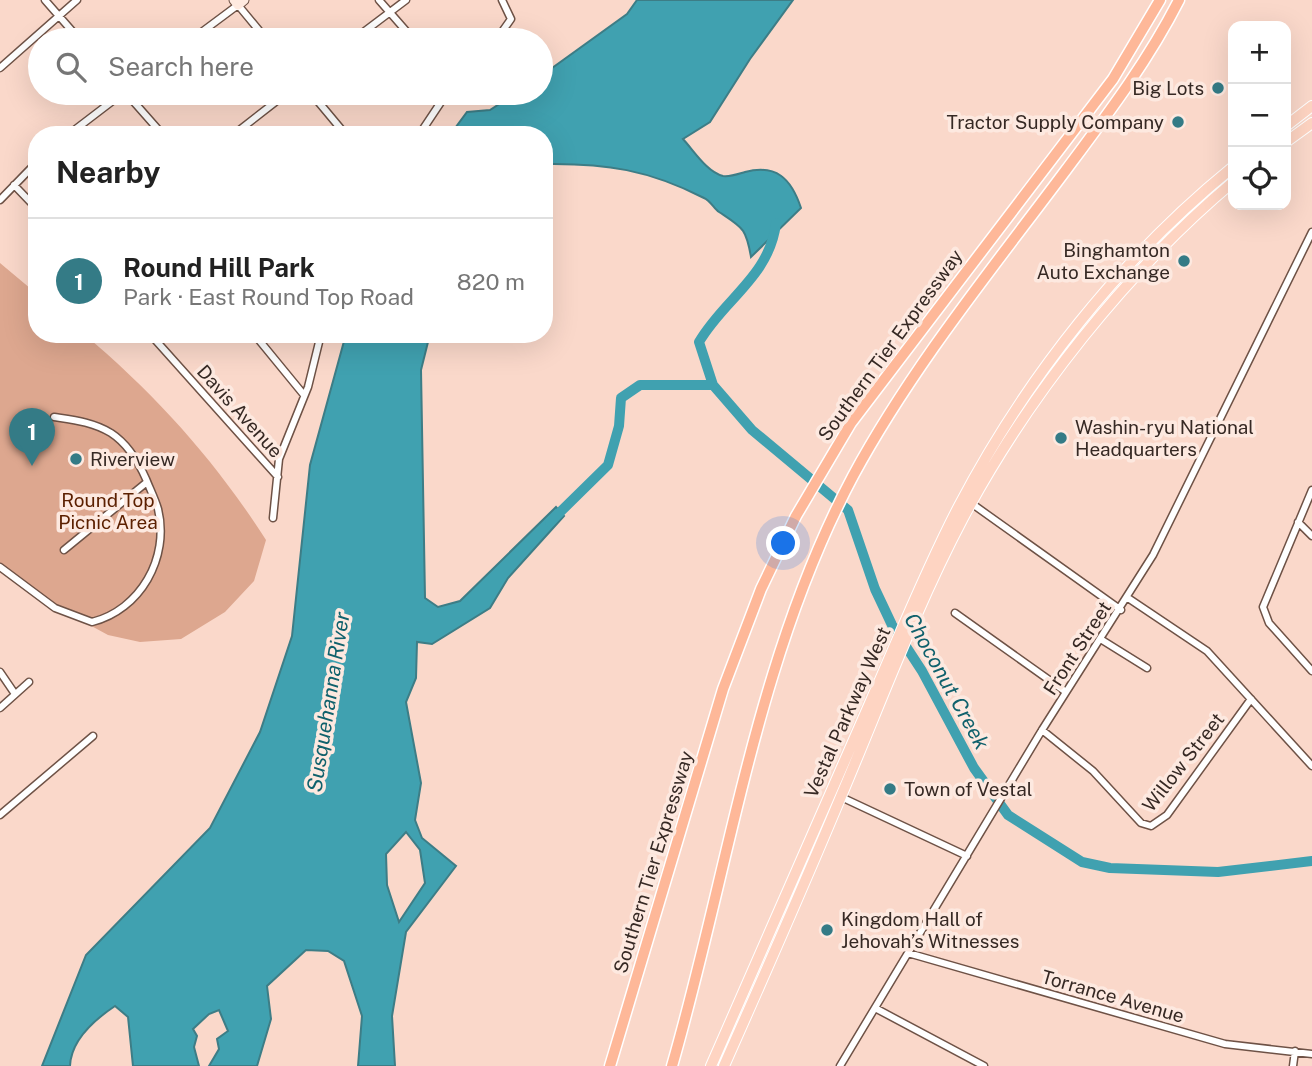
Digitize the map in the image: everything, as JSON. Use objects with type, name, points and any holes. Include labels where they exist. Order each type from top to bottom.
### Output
[{"type":"highway","name":"Southern Tier Expressway","points":[[610,1066],[723,689],[761,589],[796,516],[831,455],[898,358],[1113,79],[1160,0]]},
{"type":"highway","name":"Southern Tier Expressway","points":[[672,1066],[780,650],[824,536],[854,475],[913,378],[1138,71],[1178,0]]},
{"type":"main road","points":[[1291,122],[1312,106]]},
{"type":"main road","points":[[1291,138],[1312,125]]},
{"type":"main road","name":"Vestal Parkway West","points":[[724,1066],[841,797],[891,677],[906,630],[960,504],[1020,404],[1074,330],[1160,232],[1228,171]]},
{"type":"main road","name":"Vestal Parkway West","points":[[711,1066],[887,665],[971,503],[1008,441],[1086,335],[1160,250],[1228,188]]},
{"type":"street","points":[[45,0],[69,28]]},
{"type":"street","points":[[44,28],[77,0]]},
{"type":"street","points":[[379,0],[404,28]]},
{"type":"street","points":[[369,28],[406,0]]},
{"type":"street","points":[[502,0],[511,19],[505,28]]},
{"type":"street","points":[[206,28],[238,2],[258,28]]},
{"type":"street","points":[[0,68],[28,42]]},
{"type":"street","points":[[81,125],[108,105]]},
{"type":"street","points":[[135,105],[155,126]]},
{"type":"street","points":[[245,126],[272,105]]},
{"type":"street","points":[[321,105],[338,126]]},
{"type":"street","points":[[425,126],[439,105]]},
{"type":"street","points":[[0,200],[28,171]]},
{"type":"street","points":[[14,185],[28,200]]},
{"type":"street","name":"Front Street","points":[[840,1066],[1042,730],[1128,598],[1198,469],[1312,232]]},
{"type":"street","name":"Davis Avenue","points":[[158,343],[278,477]]},
{"type":"street","points":[[261,343],[304,395]]},
{"type":"street","points":[[273,518],[279,459],[304,395],[318,343]]},
{"type":"street","points":[[0,567],[55,608],[81,621],[92,622],[112,615],[139,593],[157,557],[160,519],[147,482],[133,454],[111,433],[82,421],[54,417]]},
{"type":"street","points":[[64,550],[147,482]]},
{"type":"street","points":[[1312,490],[1263,607],[1269,623],[1312,671]]},
{"type":"street","points":[[971,503],[1121,610]]},
{"type":"street","points":[[1298,522],[1312,537]]},
{"type":"street","points":[[1128,598],[1198,642],[1312,766]]},
{"type":"street","points":[[955,613],[1066,692]]},
{"type":"street","points":[[1102,640],[1147,668]]},
{"type":"street","points":[[0,671],[15,694]]},
{"type":"street","points":[[0,708],[29,682]]},
{"type":"street","name":"Willow Street","points":[[1042,730],[1093,771],[1141,823],[1151,826],[1167,815],[1251,699]]},
{"type":"street","points":[[0,815],[93,736]]},
{"type":"street","points":[[830,793],[967,856]]},
{"type":"street","name":"Torrance Avenue","points":[[908,953],[1224,1044],[1312,1054]]},
{"type":"street","points":[[874,1008],[984,1066]]},
{"type":"street","points":[[1293,1066],[1295,1051]]},
{"type":"green space","name":"Round Top Picnic Area","points":[[0,263],[28,286],[28,343],[95,343],[183,430],[226,482],[266,540],[254,581],[225,612],[181,639],[140,642],[108,635],[38,597],[0,567]]},
{"type":"water","points":[[637,0],[793,0],[750,59],[710,122],[683,139],[706,166],[717,174],[728,176],[765,170],[781,176],[792,189],[801,208],[751,257],[742,230],[706,199],[684,188],[627,170],[553,164],[553,126],[457,126],[467,112],[490,110],[498,105],[553,105],[553,67],[627,14]]},
{"type":"water","name":"Susquehanna River","points":[[344,343],[428,343],[421,370],[425,598],[438,607],[460,601],[556,507],[564,516],[508,578],[490,608],[432,644],[417,642],[416,678],[406,702],[421,783],[415,820],[422,838],[456,866],[406,932],[392,1016],[395,1066],[358,1066],[362,1016],[344,961],[328,951],[306,950],[267,986],[271,1019],[257,1066],[209,1066],[219,1049],[217,1039],[228,1031],[219,1010],[209,1014],[193,1029],[197,1036],[194,1047],[199,1066],[133,1066],[128,1017],[115,1006],[92,1024],[79,1039],[70,1066],[42,1066],[86,955],[210,828],[260,732],[292,636],[310,465]],"holes":[[[406,832],[420,850],[425,883],[399,922],[387,885],[386,854]]]},
{"type":"waterway","name":"Choconut Creek","points":[[713,385],[699,342],[765,258],[776,223]]},
{"type":"waterway","name":"Choconut Creek","points":[[550,522],[608,465],[619,426],[621,398],[640,385],[713,385],[752,430],[848,510],[875,589],[892,625],[922,671],[974,768],[1008,815],[1082,862],[1110,868],[1218,872],[1312,861]]},
{"type":"place","name":"Big Lots","points":[[1218,88]]},
{"type":"place","name":"Tractor Supply Company","points":[[1178,122]]},
{"type":"place","name":"Binghamton Auto Exchange","points":[[1184,261]]},
{"type":"place","name":"Washin-ryu National Headquarters","points":[[1061,438]]},
{"type":"place","name":"Riverview","points":[[76,459]]},
{"type":"place","name":"Round Hill Park","points":[[32,466]]},
{"type":"place","name":"Town of Vestal","points":[[890,789]]},
{"type":"place","name":"Kingdom Hall of Jehovah’s Witnesses","points":[[827,930]]}]
